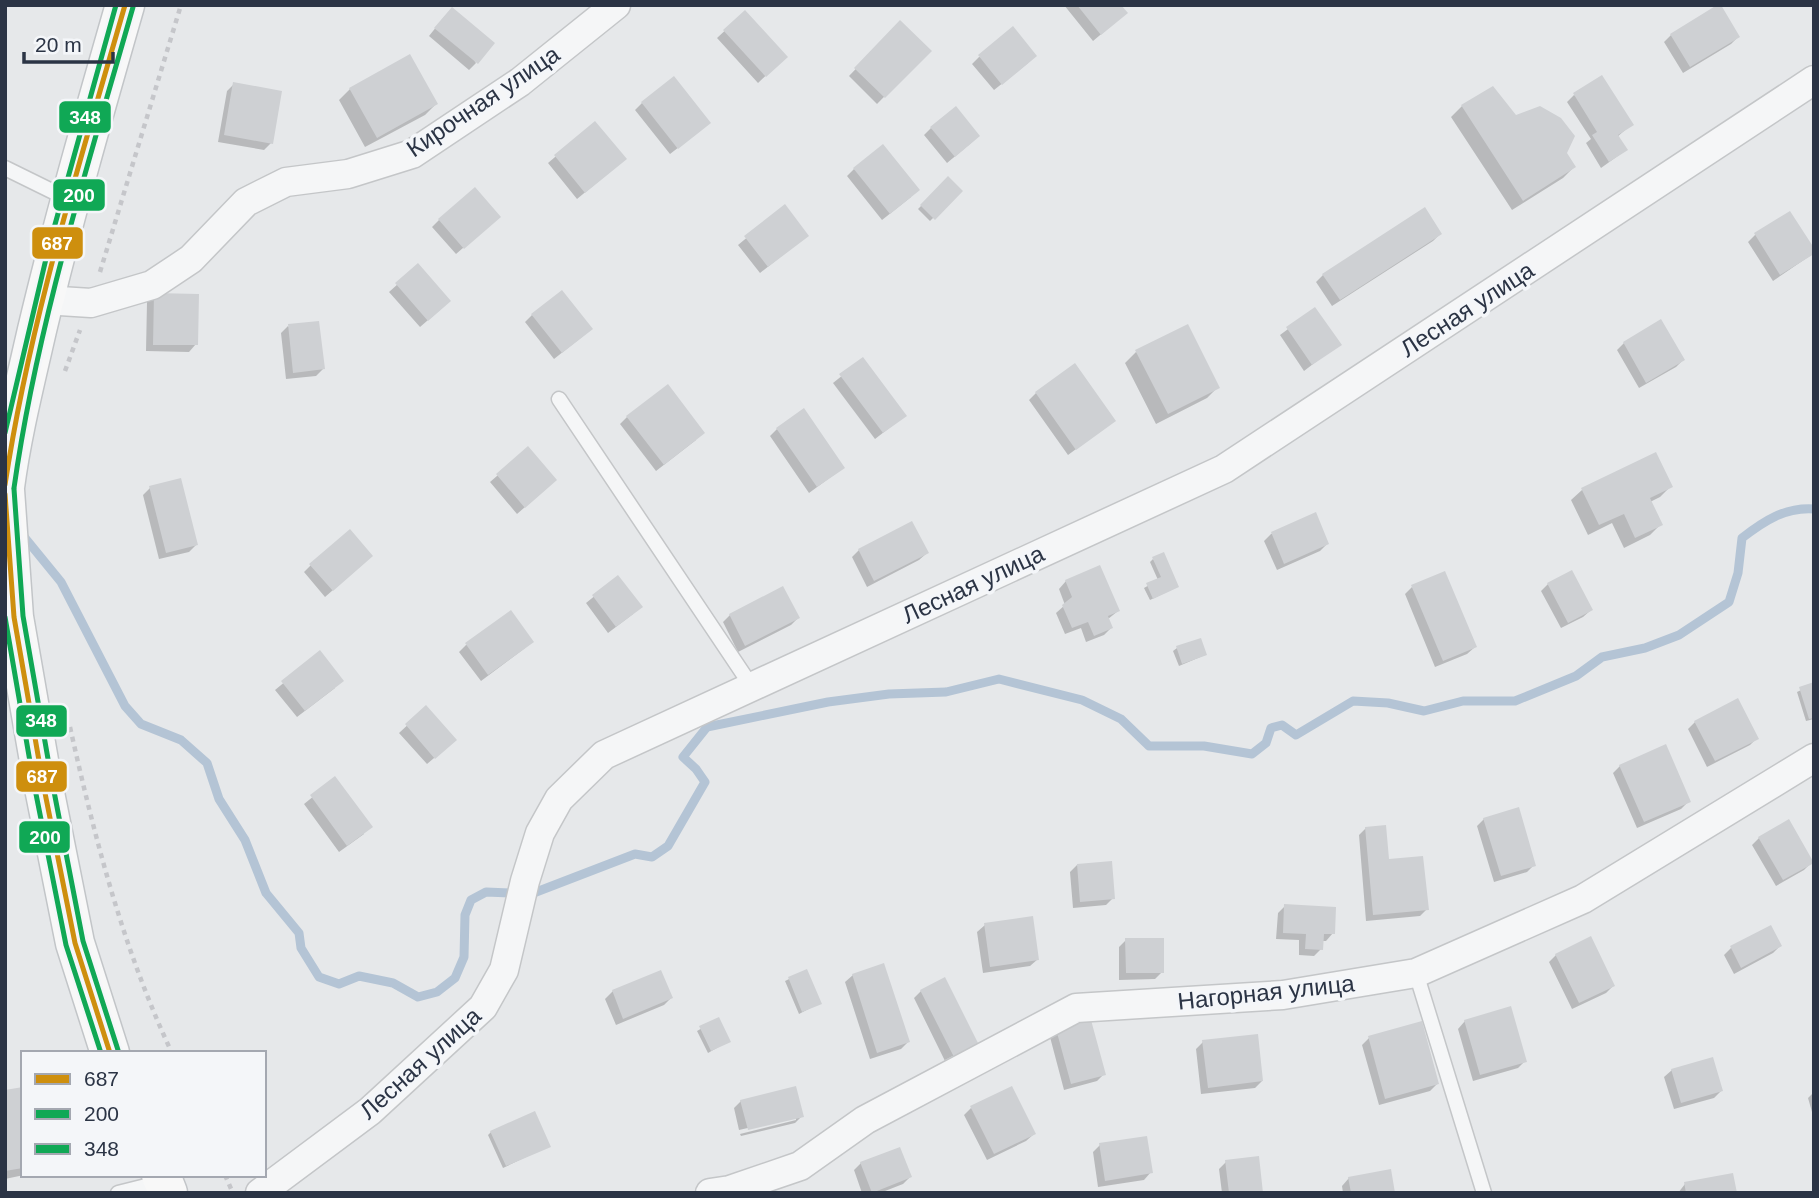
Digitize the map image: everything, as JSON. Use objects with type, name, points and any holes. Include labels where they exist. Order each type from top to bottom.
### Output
[{"type":"main road","points":[[109,1051],[75,943],[40,765],[13,617],[5,489],[11,440],[44,300],[69,200],[125,5]]},
{"type":"street","name":"Кирочная улица","points":[[44,300],[91,303],[152,285],[191,259],[246,202],[286,182],[348,174],[412,154],[520,82],[616,5]]},
{"type":"street","name":"Лесная улица","points":[[260,1193],[370,1111],[483,1007],[504,970],[525,881],[540,833],[559,799],[604,755],[1224,469],[1814,80]]},
{"type":"street","name":"Нагорная улица","points":[[710,1193],[730,1190],[800,1166],[865,1120],[1076,1009],[1283,995],[1416,973],[1583,899],[1814,758]]},
{"type":"lane","points":[[5,168],[69,200]]},
{"type":"lane","points":[[559,399],[752,687]]},
{"type":"lane","points":[[1416,973],[1484,1193]]},
{"type":"lane","points":[[118,1193],[164,1183]]},
{"type":"path","points":[[69,721],[110,889],[149,1004],[171,1051]]},
{"type":"path","points":[[226,1177],[233,1193]]},
{"type":"building","points":[[1077,5],[1121,5],[1128,13],[1101,35]]},
{"type":"building","points":[[1721,5],[1740,37],[1690,67],[1670,34]]},
{"type":"building","points":[[452,7],[495,43],[478,64],[434,28]]},
{"type":"building","points":[[745,10],[788,57],[766,77],[723,30]]},
{"type":"building","points":[[900,20],[932,51],[885,98],[854,68]]},
{"type":"building","points":[[1013,26],[1037,56],[1002,85],[978,55]]},
{"type":"building","points":[[410,54],[438,104],[377,138],[349,88]]},
{"type":"building","points":[[1602,75],[1634,125],[1618,135],[1628,150],[1609,162],[1592,135],[1597,132],[1573,93]]},
{"type":"building","points":[[674,76],[711,123],[678,149],[641,102]]},
{"type":"building","points":[[233,82],[282,91],[273,144],[224,135]]},
{"type":"building","points":[[1493,86],[1516,115],[1540,106],[1561,118],[1575,136],[1567,153],[1576,167],[1523,201],[1461,105]]},
{"type":"building","points":[[956,106],[980,136],[955,157],[930,127]]},
{"type":"building","points":[[595,121],[627,159],[585,193],[554,155]]},
{"type":"building","points":[[883,144],[920,190],[890,214],[853,168]]},
{"type":"building","points":[[948,176],[963,191],[935,220],[920,205]]},
{"type":"building","points":[[475,187],[501,217],[464,249],[438,219]]},
{"type":"building","points":[[785,204],[809,236],[768,267],[744,236]]},
{"type":"building","points":[[1425,207],[1442,234],[1340,300],[1322,274]]},
{"type":"building","points":[[1790,211],[1814,248],[1814,254],[1780,275],[1754,233]]},
{"type":"building","points":[[418,263],[451,301],[428,321],[395,283]]},
{"type":"building","points":[[562,290],[593,329],[562,353],[531,314]]},
{"type":"building","points":[[154,293],[199,294],[198,345],[153,345]]},
{"type":"building","points":[[1315,307],[1342,345],[1312,365],[1286,327]]},
{"type":"building","points":[[1661,319],[1685,360],[1646,383],[1623,342]]},
{"type":"building","points":[[319,321],[325,369],[293,373],[288,324]]},
{"type":"building","points":[[1188,324],[1220,388],[1168,414],[1135,350]]},
{"type":"building","points":[[863,357],[907,416],[883,433],[839,374]]},
{"type":"building","points":[[1075,363],[1116,421],[1076,450],[1035,392]]},
{"type":"building","points":[[668,384],[705,433],[664,465],[626,416]]},
{"type":"building","points":[[804,408],[845,468],[817,487],[776,428]]},
{"type":"building","points":[[528,446],[557,480],[525,508],[496,474]]},
{"type":"building","points":[[1656,452],[1673,487],[1650,498],[1663,525],[1635,538],[1624,514],[1599,525],[1581,488]]},
{"type":"building","points":[[181,478],[198,545],[166,553],[149,486]]},
{"type":"building","points":[[1316,512],[1329,544],[1284,564],[1271,532]]},
{"type":"building","points":[[912,521],[929,553],[874,581],[858,549]]},
{"type":"building","points":[[350,529],[373,556],[333,591],[309,564]]},
{"type":"building","points":[[1164,552],[1179,587],[1153,599],[1146,583],[1161,577],[1152,557]]},
{"type":"building","points":[[1100,565],[1120,611],[1108,616],[1113,628],[1094,636],[1088,622],[1072,628],[1062,605],[1072,597],[1065,580]]},
{"type":"building","points":[[1572,570],[1593,610],[1568,623],[1547,583]]},
{"type":"building","points":[[1445,571],[1477,647],[1443,661],[1411,585]]},
{"type":"building","points":[[618,575],[643,607],[616,627],[592,595]]},
{"type":"building","points":[[783,586],[800,618],[745,646],[729,614]]},
{"type":"building","points":[[511,610],[534,642],[488,675],[465,643]]},
{"type":"building","points":[[1201,638],[1207,655],[1182,664],[1176,646]]},
{"type":"building","points":[[320,650],[344,681],[305,711],[281,681]]},
{"type":"building","points":[[1814,682],[1814,718],[1809,719],[1799,687]]},
{"type":"building","points":[[1738,698],[1759,739],[1715,761],[1694,721]]},
{"type":"building","points":[[426,705],[457,740],[435,759],[405,724]]},
{"type":"building","points":[[1666,744],[1691,802],[1644,822],[1619,765]]},
{"type":"building","points":[[335,776],[373,827],[347,846],[310,795]]},
{"type":"building","points":[[1519,807],[1536,866],[1501,876],[1483,818]]},
{"type":"building","points":[[1789,819],[1814,863],[1783,880],[1758,837]]},
{"type":"building","points":[[1386,825],[1389,859],[1423,856],[1429,910],[1373,915],[1365,827]]},
{"type":"building","points":[[1112,861],[1115,899],[1080,902],[1077,864]]},
{"type":"building","points":[[1284,904],[1336,907],[1335,934],[1324,934],[1323,950],[1305,949],[1306,934],[1283,933]]},
{"type":"building","points":[[1033,916],[1039,960],[990,967],[984,923]]},
{"type":"building","points":[[1771,925],[1782,946],[1741,968],[1730,946]]},
{"type":"building","points":[[1591,936],[1615,986],[1579,1003],[1555,954]]},
{"type":"building","points":[[1125,938],[1164,938],[1164,973],[1126,973]]},
{"type":"building","points":[[884,963],[910,1042],[877,1053],[852,974]]},
{"type":"building","points":[[807,969],[822,1004],[802,1012],[788,977]]},
{"type":"building","points":[[661,970],[673,998],[623,1019],[612,990]]},
{"type":"building","points":[[945,977],[979,1045],[954,1057],[920,990]]},
{"type":"building","points":[[1511,1006],[1527,1062],[1480,1075],[1464,1020]]},
{"type":"building","points":[[719,1017],[731,1042],[711,1051],[699,1026]]},
{"type":"building","points":[[1091,1020],[1106,1075],[1071,1084],[1056,1029]]},
{"type":"building","points":[[1422,1021],[1439,1084],[1385,1099],[1368,1036]]},
{"type":"building","points":[[1258,1034],[1263,1081],[1208,1088],[1202,1040]]},
{"type":"building","points":[[1713,1057],[1723,1091],[1681,1103],[1671,1069]]},
{"type":"building","points":[[796,1086],[804,1117],[748,1130],[740,1100]]},
{"type":"building","points":[[1012,1086],[1036,1134],[994,1154],[970,1106]]},
{"type":"building","points":[[21,1087],[21,1168],[5,1171],[5,1090]]},
{"type":"building","points":[[535,1111],[551,1147],[506,1166],[490,1131]]},
{"type":"building","points":[[1147,1136],[1153,1173],[1105,1181],[1099,1143]]},
{"type":"building","points":[[900,1147],[912,1177],[872,1193],[860,1162]]},
{"type":"building","points":[[1259,1156],[1263,1193],[1229,1193],[1225,1160]]},
{"type":"building","points":[[1391,1169],[1395,1193],[1351,1193],[1348,1177]]},
{"type":"building","points":[[1733,1173],[1737,1193],[1686,1193],[1684,1182]]},
{"type":"waterway","points":[[21,533],[61,582],[125,706],[141,724],[181,740],[207,763],[219,799],[245,840],[266,893],[299,933],[301,948],[319,977],[339,984],[359,976],[393,983],[418,997],[437,992],[455,978],[464,957],[465,915],[471,900],[486,892],[531,894],[635,854],[652,857],[668,846],[705,782],[683,757],[707,727],[828,702],[889,694],[946,692],[999,679],[1082,700],[1121,719],[1149,746],[1204,746],[1252,754],[1266,743],[1271,728],[1282,725],[1296,735],[1353,701],[1388,703],[1424,711],[1463,701],[1515,701],[1576,676],[1602,657],[1645,648],[1679,635],[1729,602],[1738,573],[1742,538],[1775,516],[1794,510],[1814,509]]},
{"type":"transit line","name":"348","points":[[5,433],[49,246],[116,5]]},
{"type":"transit line","name":"687","points":[[5,485],[15,425],[42,304],[125,5]]},
{"type":"transit line","name":"200","points":[[14,488],[50,306],[133,7]]},
{"type":"transit line","name":"348","points":[[14,489],[23,616],[51,776],[83,941],[118,1050]]},
{"type":"transit line","name":"687","points":[[5,494],[14,617],[42,778],[75,943],[109,1051]]},
{"type":"transit line","name":"200","points":[[5,617],[66,945],[100,1051]]}]
